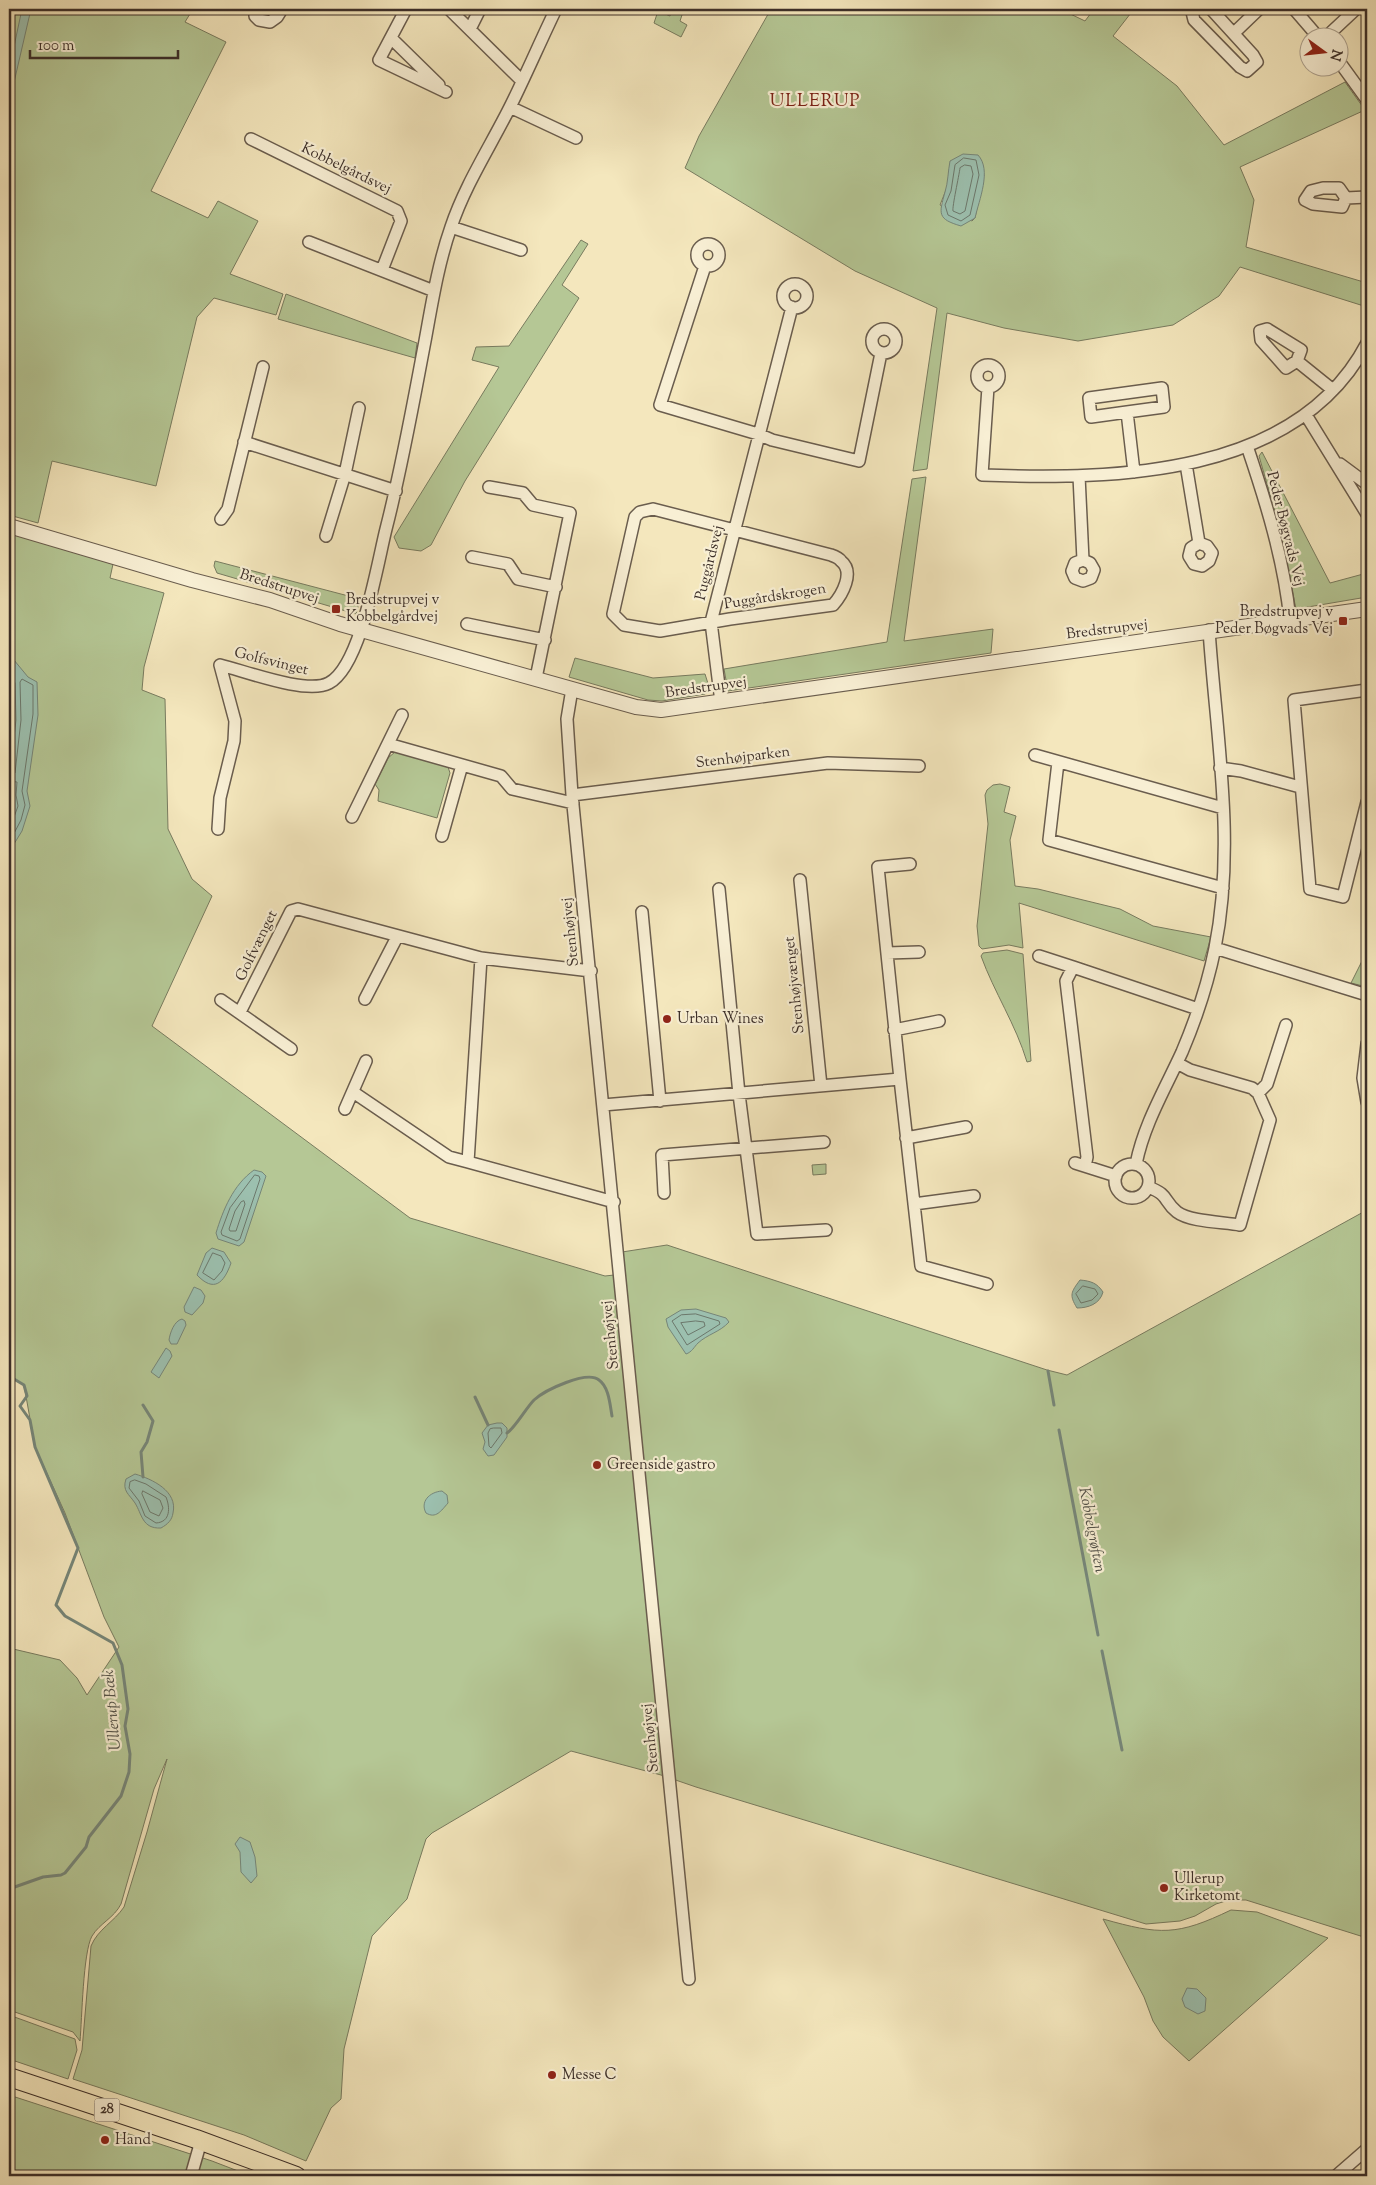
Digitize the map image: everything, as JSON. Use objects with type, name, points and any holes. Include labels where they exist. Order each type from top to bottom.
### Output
[{"type":"main road","name":"28","points":[[9,2077],[201,2141],[296,2176]]},
{"type":"street","points":[[255,9],[255,16],[259,20],[270,22],[277,17],[282,9]]},
{"type":"street","points":[[391,38],[446,92],[379,60],[406,9]]},
{"type":"street","points":[[449,9],[522,81]]},
{"type":"street","points":[[470,29],[480,9]]},
{"type":"street","points":[[360,629],[396,491],[434,291],[451,227],[468,187],[510,107],[556,9]]},
{"type":"street","points":[[1196,9],[1192,12],[1194,20],[1240,67],[1247,71],[1257,62],[1253,55],[1211,9]]},
{"type":"street","points":[[1234,33],[1259,9]]},
{"type":"street","points":[[1294,9],[1310,28]]},
{"type":"street","points":[[1336,28],[1356,9]]},
{"type":"street","points":[[1348,72],[1366,93]]},
{"type":"street","points":[[510,107],[576,138]]},
{"type":"street","name":"Kobbelgårdsvej","points":[[251,139],[397,210],[400,221],[382,270]]},
{"type":"street","points":[[1346,198],[1367,197]]},
{"type":"street","points":[[451,227],[521,250]]},
{"type":"street","points":[[309,242],[434,291]]},
{"type":"street","points":[[705,266],[660,405],[758,434],[772,440],[859,462],[881,353]]},
{"type":"street","name":"Puggårdsvej","points":[[721,702],[711,622],[792,307]]},
{"type":"street","points":[[988,387],[982,475],[1079,476],[1134,472],[1186,464],[1246,446],[1279,432],[1306,415],[1334,390],[1365,350]]},
{"type":"street","points":[[1297,361],[1334,390]]},
{"type":"street","points":[[221,519],[228,510],[263,367]]},
{"type":"street","points":[[1162,388],[1164,407],[1127,412],[1091,417],[1089,398],[1162,388]]},
{"type":"street","points":[[326,536],[345,474],[358,408]]},
{"type":"street","points":[[1127,412],[1134,472]]},
{"type":"street","points":[[1306,415],[1367,514]]},
{"type":"street","points":[[244,442],[396,491]]},
{"type":"street","name":"Peder Bøgvads Vej","points":[[1246,446],[1262,489],[1274,532],[1290,620]]},
{"type":"street","points":[[1334,460],[1367,484]]},
{"type":"street","points":[[1186,464],[1199,543]]},
{"type":"street","points":[[1079,476],[1082,560]]},
{"type":"street","points":[[489,487],[523,494],[533,505],[570,513],[536,678]]},
{"type":"street","points":[[711,622],[660,631],[624,625],[613,614],[635,517],[640,512],[653,509],[734,530]]},
{"type":"street","name":"Bredstrupvej","points":[[9,526],[192,580],[270,600],[360,629],[649,709],[670,710],[1160,639],[1209,630],[1367,609]]},
{"type":"street","name":"Puggårdskrogen","points":[[711,622],[833,605],[841,596],[846,581],[847,571],[842,561],[831,555],[734,530]]},
{"type":"street","points":[[472,557],[508,564],[518,579],[556,587]]},
{"type":"street","points":[[467,624],[545,640]]},
{"type":"street","name":"Golfsvinget","points":[[218,829],[220,798],[234,741],[235,721],[220,665],[302,687],[316,687],[329,683],[341,673],[356,645],[360,629]]},
{"type":"street","points":[[1136,1164],[1146,1128],[1177,1063],[1198,1009],[1215,948],[1225,856],[1209,630]]},
{"type":"street","name":"Stenhøjvej","points":[[572,689],[567,719],[572,799],[614,1202],[689,1979]]},
{"type":"street","points":[[1367,690],[1294,700],[1310,889],[1343,897],[1367,802]]},
{"type":"street","points":[[352,817],[402,715]]},
{"type":"street","points":[[388,744],[501,776],[512,789],[572,799]]},
{"type":"street","points":[[1035,755],[1223,808]]},
{"type":"street","points":[[1058,762],[1049,840],[1223,888]]},
{"type":"street","name":"Stenhøjparken","points":[[572,799],[828,763],[919,766]]},
{"type":"street","points":[[442,836],[462,765]]},
{"type":"street","points":[[1220,768],[1241,771],[1300,787]]},
{"type":"street","points":[[910,864],[878,867],[894,1030],[921,1266],[987,1284]]},
{"type":"street","name":"Stenhøjvænget","points":[[800,880],[820,1086]]},
{"type":"street","points":[[720,889],[739,1094],[757,1234],[826,1230]]},
{"type":"street","name":"Golfvænget","points":[[240,1012],[291,911],[298,909],[481,958],[591,971]]},
{"type":"street","points":[[642,912],[660,1101]]},
{"type":"street","points":[[365,999],[397,937]]},
{"type":"street","points":[[1215,948],[1367,995]]},
{"type":"street","points":[[887,953],[919,952]]},
{"type":"street","points":[[1039,956],[1198,1009]]},
{"type":"street","points":[[468,1162],[481,958]]},
{"type":"street","points":[[1072,967],[1066,981],[1087,1157],[1080,1165],[1116,1176]]},
{"type":"street","points":[[222,1000],[291,1049]]},
{"type":"street","points":[[894,1030],[939,1021]]},
{"type":"street","points":[[1258,1092],[1267,1084],[1286,1025]]},
{"type":"street","points":[[1367,1044],[1363,1078],[1367,1102]]},
{"type":"street","points":[[345,1109],[366,1061]]},
{"type":"street","points":[[1148,1186],[1161,1191],[1176,1211],[1186,1217],[1240,1224],[1270,1120],[1258,1092],[1252,1088],[1190,1070],[1177,1063]]},
{"type":"street","points":[[603,1105],[900,1079]]},
{"type":"street","points":[[353,1092],[449,1157],[614,1202]]},
{"type":"street","points":[[906,1138],[966,1127]]},
{"type":"street","points":[[664,1193],[662,1155],[824,1142]]},
{"type":"street","points":[[1136,1164],[1145,1170],[1148,1175],[1148,1186],[1140,1196],[1128,1197],[1118,1190],[1116,1176],[1125,1165],[1136,1164]]},
{"type":"street","points":[[914,1204],[974,1196]]},
{"type":"street","points":[[192,2176],[201,2141]]},
{"type":"street","points":[[1336,2176],[1367,2149]]},
{"type":"green space","points":[[9,9],[193,9],[185,22],[226,42],[151,191],[208,218],[218,201],[258,221],[230,274],[283,294],[276,315],[214,298],[197,317],[156,486],[52,461],[38,523],[9,515]]},
{"type":"green space","points":[[672,9],[683,12],[680,21],[687,25],[681,37],[654,23],[658,11],[670,16]]},
{"type":"green space","points":[[771,9],[1060,9],[1085,21],[1094,9],[1134,9],[1113,36],[1177,86],[1224,145],[1345,82],[1365,110],[1240,167],[1254,200],[1246,247],[1367,283],[1367,307],[1240,267],[1219,296],[1173,325],[1078,341],[1004,328],[947,313],[927,469],[913,471],[937,308],[855,271],[685,168],[699,136]],"holes":[[[984,175],[975,218],[972,221],[940,205],[946,190]]]},
{"type":"green space","points":[[581,240],[588,244],[562,285],[579,298],[465,481],[431,545],[421,551],[399,548],[394,537],[499,367],[472,360],[476,347],[509,346]]},
{"type":"green space","points":[[286,294],[417,343],[415,358],[278,319]]},
{"type":"green space","points":[[1262,452],[1330,583],[1367,573],[1367,597],[1296,609],[1279,526],[1259,456]]},
{"type":"green space","points":[[926,477],[904,641],[993,629],[991,653],[728,691],[724,669],[887,642],[912,479]]},
{"type":"green space","points":[[9,533],[113,564],[110,578],[164,593],[144,667],[142,690],[165,699],[168,829],[192,879],[212,896],[152,1026],[410,1218],[605,1276],[623,1274],[622,1252],[667,1245],[1067,1375],[1367,1210],[1367,1938],[1246,1900],[1229,1900],[1216,1904],[1195,1916],[1180,1921],[1146,1924],[661,1775],[571,1751],[432,1833],[426,1839],[407,1899],[372,1936],[344,2049],[341,2099],[331,2108],[306,2161],[244,2135],[73,2079],[82,2050],[91,1946],[102,1930],[124,1907],[167,1759],[154,1789],[121,1904],[115,1913],[95,1931],[89,1944],[85,1970],[80,2041],[73,2032],[9,2010],[9,1648],[60,1660],[77,1678],[87,1695],[119,1647],[104,1617],[65,1513],[35,1447],[24,1385],[9,1376]]},
{"type":"green space","points":[[215,561],[360,599],[356,614],[217,573],[214,566]]},
{"type":"green space","points":[[575,658],[653,678],[705,674],[710,690],[705,694],[662,701],[648,700],[569,677]]},
{"type":"green space","points":[[395,752],[448,767],[450,773],[437,818],[378,801],[379,790],[375,784],[388,758]]},
{"type":"green space","points":[[1000,784],[1010,787],[1004,812],[1016,816],[1010,840],[1015,886],[1038,889],[1120,909],[1153,926],[1211,937],[1204,961],[1019,903],[1023,948],[1009,945],[982,949],[979,946],[977,926],[988,824],[985,795],[987,790],[993,785]]},
{"type":"green space","points":[[1007,950],[1023,954],[1031,1061],[1027,1062],[1017,1035],[981,956],[983,953]]},
{"type":"green space","points":[[1367,951],[1367,987],[1351,983]]},
{"type":"green space","points":[[826,1164],[826,1174],[813,1175],[812,1165]]},
{"type":"green space","points":[[1231,1910],[1257,1912],[1328,1938],[1189,2061],[1163,2037],[1153,2021],[1144,1997],[1103,1919],[1139,1928],[1168,1930],[1196,1925]]},
{"type":"green space","points":[[9,2015],[75,2039],[77,2050],[68,2079],[9,2059]]},
{"type":"green space","points":[[9,2095],[212,2161],[251,2176],[9,2176]]},
{"type":"water","points":[[22,9],[31,9],[9,104],[9,70]]},
{"type":"water","points":[[963,154],[978,155],[982,161],[984,177],[975,218],[961,226],[944,218],[941,211],[950,161]]},
{"type":"water","points":[[9,654],[28,677],[37,682],[38,715],[27,791],[30,806],[22,831],[9,852],[9,780],[16,720],[15,683],[9,672]]},
{"type":"water","points":[[254,1170],[262,1172],[266,1176],[244,1242],[239,1246],[218,1239],[216,1233],[230,1198],[240,1183]]},
{"type":"water","points":[[212,1248],[224,1252],[231,1263],[222,1280],[218,1283],[208,1284],[197,1275],[206,1253]]},
{"type":"water","points":[[1080,1280],[1093,1283],[1103,1292],[1099,1300],[1093,1305],[1077,1308],[1072,1294]]},
{"type":"water","points":[[194,1287],[201,1290],[205,1296],[203,1303],[192,1315],[185,1312],[184,1307]]},
{"type":"water","points":[[696,1309],[726,1318],[729,1322],[702,1340],[686,1354],[668,1327],[666,1319],[681,1310]]},
{"type":"water","points":[[182,1319],[186,1325],[177,1344],[171,1344],[169,1340],[171,1331],[177,1322]]},
{"type":"water","points":[[166,1348],[172,1356],[159,1378],[151,1372]]},
{"type":"water","points":[[502,1423],[507,1428],[507,1437],[494,1455],[488,1456],[483,1449],[485,1442],[482,1433],[488,1425]]},
{"type":"water","points":[[135,1474],[156,1483],[168,1492],[172,1498],[174,1505],[172,1518],[161,1528],[150,1526],[143,1520],[127,1492],[125,1487],[126,1479]]},
{"type":"water","points":[[442,1491],[447,1495],[448,1503],[436,1515],[426,1513],[424,1505],[427,1498],[433,1493]]},
{"type":"water","points":[[240,1837],[250,1842],[255,1857],[257,1876],[251,1883],[241,1872],[240,1852],[235,1844]]},
{"type":"water","points":[[1187,1988],[1197,1989],[1206,1998],[1205,2011],[1198,2014],[1185,2007],[1182,1999]]},
{"type":"waterway","name":"Kobbelgrøften","points":[[1048,1371],[1054,1405]]},
{"type":"waterway","name":"Ullerup Bæk","points":[[9,1376],[24,1385],[27,1396],[20,1406],[30,1420],[35,1447],[78,1548],[56,1605],[65,1616],[113,1643],[122,1665],[128,1709],[125,1726],[130,1754],[129,1772],[121,1796],[89,1837],[86,1847],[65,1873],[43,1877],[9,1889]]},
{"type":"waterway","points":[[507,1433],[539,1396],[576,1379],[593,1378],[602,1383],[608,1396],[612,1416]]},
{"type":"waterway","points":[[475,1397],[488,1425]]},
{"type":"waterway","points":[[143,1405],[153,1421],[147,1442],[141,1452],[143,1477]]},
{"type":"waterway","name":"Kobbelgrøften","points":[[1059,1430],[1098,1635]]},
{"type":"waterway","name":"Kobbelgrøften","points":[[1102,1651],[1122,1750]]},
{"type":"place","name":"Bredstrupvej v Kobbelgårdvej","points":[[336,609]]},
{"type":"place","name":"Bredstrupvej v Peder Bøgvads Vej","points":[[1343,621]]},
{"type":"place","name":"Urban Wines","points":[[667,1019]]},
{"type":"place","name":"Greenside gastro","points":[[597,1465]]},
{"type":"place","name":"Ullerup Kirketomt","points":[[1164,1888]]},
{"type":"place","name":"Messe C","points":[[552,2075]]},
{"type":"place","name":"Hand","points":[[105,2140]]},
{"type":"district","name":"ULLERUP","points":[[815,102]]}]
